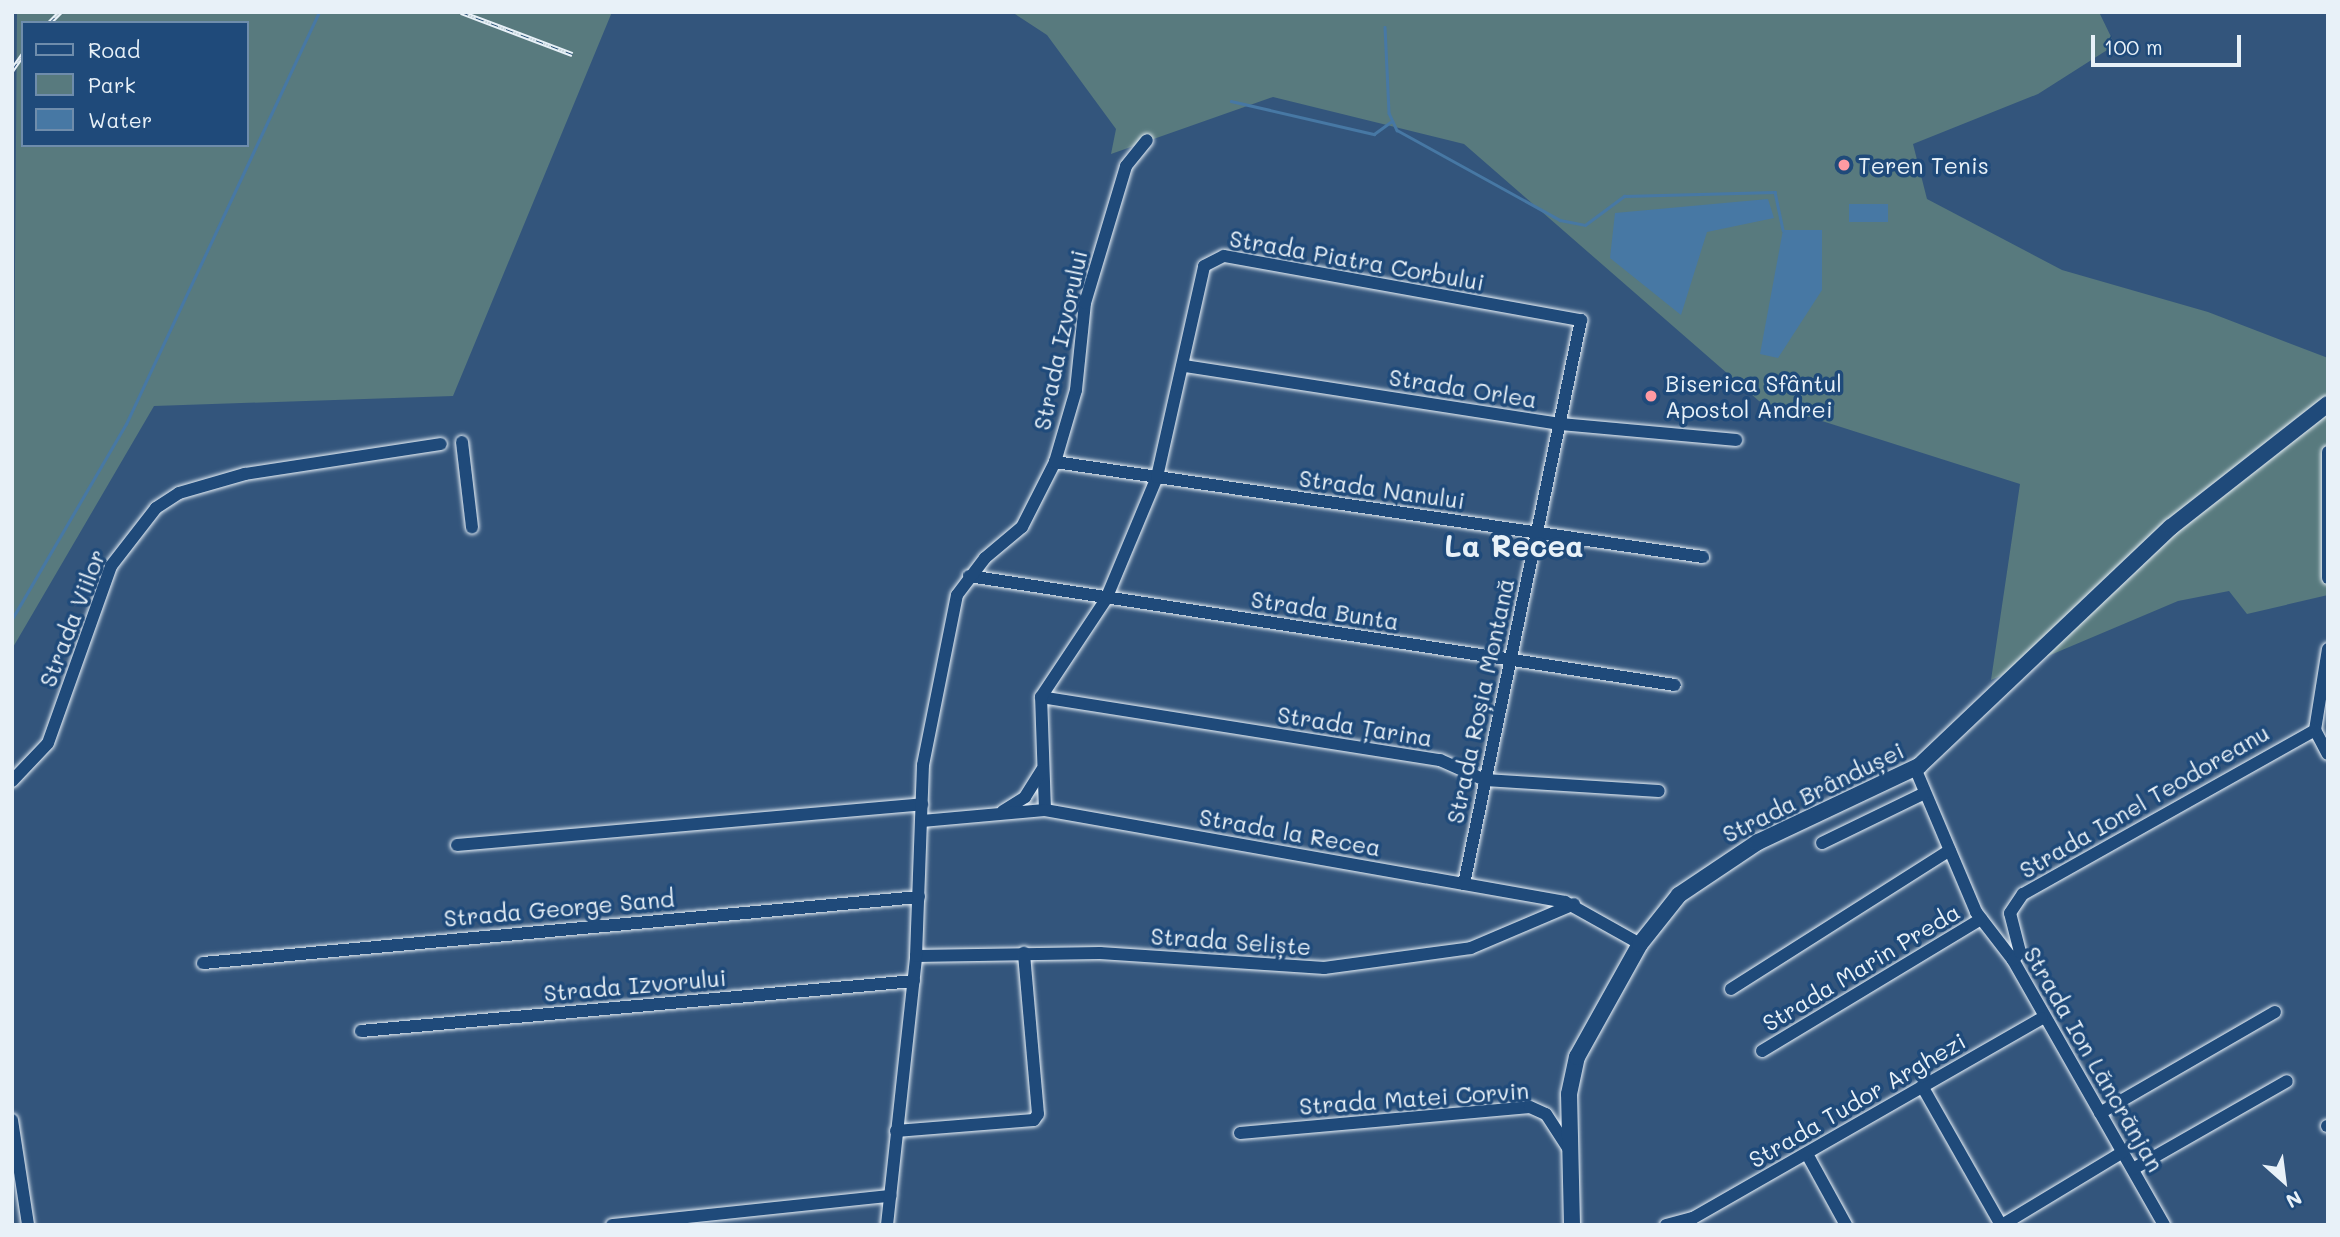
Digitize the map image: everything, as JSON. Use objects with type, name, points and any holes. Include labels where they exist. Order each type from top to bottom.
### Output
[{"type":"main road","name":"Strada Brândușei","points":[[1572,1225],[1570,1151],[1577,1057],[1640,944],[1679,895],[1726,860],[1913,770],[1972,722],[2171,527],[2328,404]]},
{"type":"street","name":"Strada Izvorului","points":[[887,1225],[916,956],[923,765],[957,595],[969,576],[1022,527],[1055,462],[1076,390],[1084,303],[1126,166],[1147,140]]},
{"type":"street","name":"Strada Piatra Corbului","points":[[1041,697],[1106,598],[1157,477],[1185,366],[1204,266],[1214,257],[1581,320]]},
{"type":"street","name":"Strada Roșia Montană","points":[[1464,884],[1508,659],[1561,424],[1581,320]]},
{"type":"street","name":"Strada Orlea","points":[[1185,366],[1561,424],[1736,440]]},
{"type":"street","points":[[462,442],[472,527]]},
{"type":"street","name":"Strada Viilor","points":[[12,781],[48,743],[111,566],[156,508],[179,494],[245,474],[441,444]]},
{"type":"street","points":[[2328,452],[2328,578]]},
{"type":"street","name":"Strada Nanului","points":[[1055,462],[1703,557]]},
{"type":"street","name":"Strada Bunta","points":[[969,576],[1675,685]]},
{"type":"street","points":[[2328,649],[2315,730],[2328,754]]},
{"type":"street","points":[[1041,697],[1045,810]]},
{"type":"street","name":"Strada Țarina","points":[[1041,697],[1440,760],[1485,780],[1659,791]]},
{"type":"street","name":"Strada Ionel Teodoreanu","points":[[2013,960],[2020,952],[2010,913],[2023,894],[2315,730]]},
{"type":"street","points":[[996,814],[1025,797],[1044,767]]},
{"type":"street","name":"Strada Ion Lăncrănjan","points":[[1913,770],[1981,919],[2013,960],[2042,1017],[2164,1225]]},
{"type":"street","points":[[1822,843],[1923,790]]},
{"type":"street","points":[[457,845],[922,804]]},
{"type":"street","name":"Strada la Recea","points":[[922,821],[1045,810],[1574,904],[1640,944]]},
{"type":"street","points":[[1731,989],[1950,850]]},
{"type":"street","name":"Strada George Sand","points":[[203,963],[919,897]]},
{"type":"street","name":"Strada Seliște","points":[[916,956],[1024,953],[1324,968],[1471,948],[1574,904]]},
{"type":"street","name":"Strada Marin Preda","points":[[1762,1051],[1981,919]]},
{"type":"street","points":[[896,1131],[1034,1120],[1038,1114],[1024,953]]},
{"type":"street","name":"Strada Izvorului","points":[[361,1031],[914,981]]},
{"type":"street","points":[[2100,1113],[2275,1012]]},
{"type":"street","name":"Strada Tudor Arghezi","points":[[1666,1225],[1694,1222],[2042,1017]]},
{"type":"street","points":[[2133,1169],[2287,1081]]},
{"type":"street","points":[[1922,1086],[2001,1225],[2123,1152]]},
{"type":"street","name":"Strada Matei Corvin","points":[[1240,1133],[1530,1107],[1546,1114],[1570,1151]]},
{"type":"street","points":[[12,1120],[28,1225]]},
{"type":"street","points":[[1807,1154],[1846,1225]]},
{"type":"street","points":[[612,1225],[890,1196]]},
{"type":"green space","points":[[17,12],[612,12],[453,396],[154,406],[12,649]]},
{"type":"green space","points":[[1012,12],[2099,12],[2115,45],[2038,94],[1913,144],[1927,199],[2062,270],[2208,312],[2328,358],[2328,595],[2247,614],[2229,591],[2178,601],[1991,680],[2020,484],[1759,401],[1464,144],[1273,97],[1111,154],[1116,129],[1047,35]]},
{"type":"water","points":[[1768,199],[1774,218],[1707,232],[1681,315],[1610,258],[1615,213]]},
{"type":"water","points":[[1849,204],[1888,204],[1888,222],[1849,222]]},
{"type":"water","points":[[1783,230],[1822,230],[1822,290],[1778,358],[1760,354]]},
{"type":"waterway","points":[[12,619],[126,424],[319,12]]},
{"type":"waterway","points":[[1385,27],[1389,113],[1397,130],[1560,220],[1585,225],[1624,196],[1775,192],[1783,230]]},
{"type":"waterway","points":[[1231,101],[1374,134],[1392,121]]},
{"type":"railway","points":[[51,21],[60,12]]},
{"type":"railway","points":[[461,12],[572,54]]},
{"type":"railway","points":[[12,70],[21,57]]},
{"type":"place","name":"Teren Tenis","points":[[1844,165]]},
{"type":"place","name":"Biserica Sfântul Apostol Andrei","points":[[1651,396]]},
{"type":"district","name":"La Recea","points":[[1514,545]]}]
